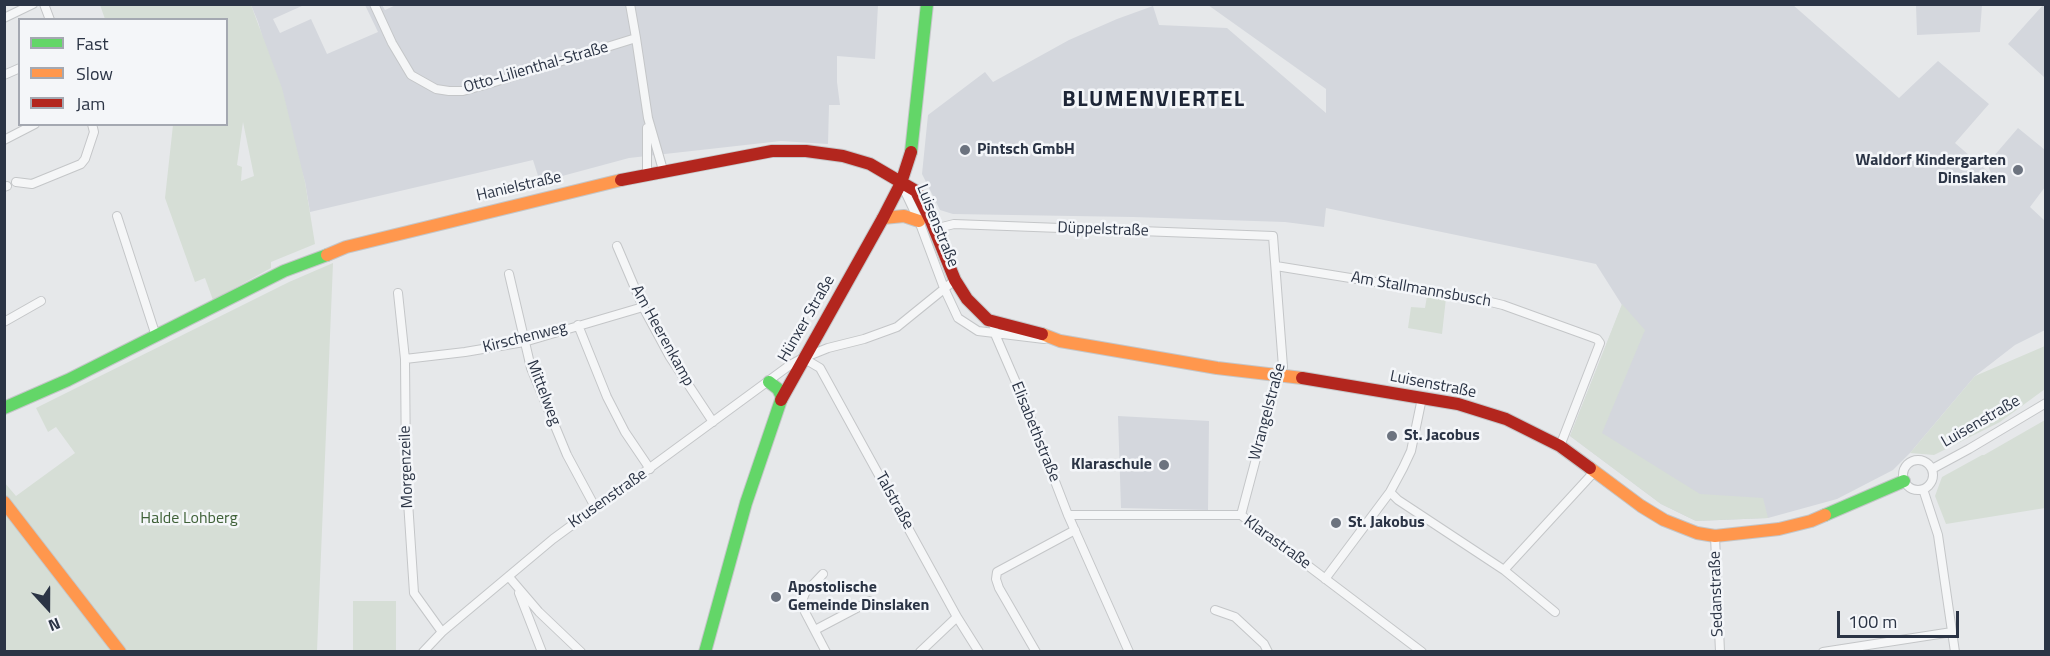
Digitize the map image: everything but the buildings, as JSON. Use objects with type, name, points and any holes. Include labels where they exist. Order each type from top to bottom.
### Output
[{"type":"main road","name":"Hünxer Straße","points":[[705,651],[747,503],[782,397],[883,218],[901,183],[910,158],[927,4]]},
{"type":"main road","name":"Hanielstraße","points":[[4,408],[69,380],[284,271],[345,247],[663,170],[772,151],[806,151],[856,160],[886,172],[901,183]]},
{"type":"main road","name":"Luisenstraße","points":[[901,183],[916,191],[955,280],[967,299],[988,320],[1080,345],[1458,404],[1506,419],[1560,446],[1641,506],[1664,520],[1697,533],[1715,536],[1753,533],[1811,521],[1904,481]]},
{"type":"main road","points":[[883,218],[904,216],[918,221]]},
{"type":"main road","points":[[769,382],[778,389],[782,397]]},
{"type":"main road","points":[[4,502],[120,651]]},
{"type":"street","points":[[4,18],[33,4]]},
{"type":"street","name":"Otto-Lilienthal-Straße","points":[[374,4],[392,43],[411,75],[436,89],[449,91],[464,91],[489,84],[636,38]]},
{"type":"street","points":[[630,4],[648,118],[663,170]]},
{"type":"street","points":[[4,75],[18,69]]},
{"type":"street","points":[[647,174],[648,118]]},
{"type":"street","points":[[4,140],[31,126]]},
{"type":"street","points":[[16,182],[32,184],[81,164],[85,159],[94,132],[92,126]]},
{"type":"street","name":"Luisenstraße","points":[[901,183],[958,318],[978,331],[1060,341]]},
{"type":"street","points":[[117,216],[156,336]]},
{"type":"street","name":"Düppelstraße","points":[[934,229],[954,224],[1273,236]]},
{"type":"street","name":"Wrangelstraße","points":[[1241,515],[1278,376],[1283,368],[1273,236]]},
{"type":"street","name":"Am Heerenkamp","points":[[617,246],[643,306],[670,357],[712,422]]},
{"type":"street","name":"Am Stallmannsbusch","points":[[1276,266],[1474,298],[1503,305],[1597,339],[1600,343],[1560,446]]},
{"type":"street","name":"Mittelweg","points":[[508,274],[531,368],[567,455],[594,507]]},
{"type":"street","name":"Luisenstraße","points":[[803,358],[897,327],[955,280]]},
{"type":"street","name":"Morgenzeile","points":[[398,293],[405,359],[406,471],[414,593],[442,632]]},
{"type":"street","points":[[4,322],[41,301]]},
{"type":"street","name":"Kirschenweg","points":[[405,359],[524,342],[643,306]]},
{"type":"street","name":"Luisenstraße","points":[[988,320],[994,326],[995,334]]},
{"type":"street","points":[[578,325],[607,398],[625,432],[650,469]]},
{"type":"street","name":"Elisabethstraße","points":[[995,334],[1024,401],[1068,515],[1129,651]]},
{"type":"street","points":[[803,358],[820,368],[828,348]]},
{"type":"street","name":"Krusenstraße","points":[[423,651],[442,632],[594,507],[803,358]]},
{"type":"street","name":"Talstraße","points":[[820,368],[957,617],[979,651]]},
{"type":"street","points":[[1325,579],[1390,492],[1411,451],[1422,398]]},
{"type":"street","name":"Luisenstraße","points":[[1932,468],[1969,449],[2046,402]]},
{"type":"street","name":"Luisenstraße","points":[[1904,481],[1904,471],[1910,463],[1920,460],[1929,464],[1933,473],[1931,483],[1923,489]]},
{"type":"street","points":[[1504,570],[1595,471]]},
{"type":"street","points":[[1904,481],[1910,488],[1923,489],[1938,535],[1955,651]]},
{"type":"street","points":[[1390,492],[1398,500],[1504,570],[1555,612]]},
{"type":"street","name":"Klarastraße","points":[[1068,515],[1241,515],[1422,651]]},
{"type":"street","points":[[1036,651],[999,588],[997,572],[1075,530]]},
{"type":"street","name":"Sedanstraße","points":[[1715,536],[1720,651]]},
{"type":"street","points":[[823,574],[805,593],[802,601],[805,612],[826,651]]},
{"type":"street","points":[[509,577],[518,590],[581,651]]},
{"type":"street","points":[[518,590],[542,651]]},
{"type":"street","points":[[815,630],[870,601]]},
{"type":"street","points":[[1215,610],[1235,617],[1268,651]]},
{"type":"street","points":[[920,651],[957,617]]},
{"type":"street","points":[[1828,651],[1952,632]]},
{"type":"shaded area","points":[[398,4],[878,5],[875,59],[837,56],[840,105],[829,105],[828,144],[781,141],[629,158],[540,182],[533,160],[310,212],[305,182],[251,5],[304,5],[273,19],[280,33],[311,19],[327,54],[378,32],[365,5],[382,5],[385,10]]},
{"type":"shaded area","points":[[1208,5],[1793,5],[1899,98],[1938,61],[1989,104],[1955,143],[1992,175],[1987,164],[2018,128],[2045,150],[2045,187],[2030,207],[2045,221],[2045,330],[2015,345],[1975,376],[1893,470],[1837,499],[1768,518],[1696,521],[1661,504],[1570,436],[1622,305],[1596,264],[1326,208],[1324,227],[1285,222],[953,214],[940,210],[922,174],[928,115],[985,72],[993,82],[1069,40],[1153,6],[1159,25],[1227,28],[1326,113],[1326,89]]},
{"type":"shaded area","points":[[1916,5],[1982,5],[1980,32],[1917,35]]},
{"type":"shaded area","points":[[2043,5],[2046,6],[2045,78],[2008,44]]},
{"type":"shaded area","name":"Klaraschule","points":[[1118,416],[1209,421],[1208,510],[1121,508]]},
{"type":"green space","points":[[100,5],[251,5],[282,88],[305,182],[315,244],[271,262],[271,268],[213,300],[205,278],[195,282],[165,198],[173,126],[228,126],[228,18],[105,18]],"holes":[[[243,122],[254,176],[241,181],[242,167],[237,165]]]},
{"type":"green space","name":"Halde Lohberg","points":[[333,263],[317,651],[5,651],[4,482],[16,496],[75,453],[56,427],[48,432],[36,408],[289,282]]},
{"type":"green space","points":[[1427,296],[1446,298],[1442,334],[1408,328],[1411,307],[1425,308]]},
{"type":"green space","points":[[1622,304],[1645,330],[1602,433],[1700,494],[1763,498],[1768,518],[1696,521],[1661,504],[1570,436]]},
{"type":"green space","points":[[2045,346],[2045,389],[2000,422],[1934,455],[1910,453],[1975,376]]},
{"type":"green space","points":[[2045,420],[2045,508],[1946,524],[1935,496],[1942,477]]},
{"type":"green space","points":[[353,601],[396,601],[396,651],[353,651]]},
{"type":"traffic: fast","points":[[911,152],[927,4]]},
{"type":"traffic: fast","points":[[4,408],[68,380],[284,271],[327,255]]},
{"type":"traffic: fast","points":[[769,382],[778,389],[782,397]]},
{"type":"traffic: fast","points":[[705,652],[746,503],[781,400]]},
{"type":"traffic: fast","points":[[1825,515],[1904,481]]},
{"type":"traffic: slow","points":[[327,255],[346,247],[621,180]]},
{"type":"traffic: slow","points":[[883,218],[904,216],[919,221]]},
{"type":"traffic: slow","points":[[1042,334],[1060,341],[1217,368],[1302,378]]},
{"type":"traffic: slow","points":[[1590,468],[1664,520],[1697,533],[1715,536],[1779,529],[1825,515]]},
{"type":"traffic: slow","points":[[4,502],[120,652]]},
{"type":"traffic: jam","points":[[621,180],[772,151],[806,151],[843,156],[870,164],[916,191],[955,280],[967,299],[988,320],[1042,334]]},
{"type":"traffic: jam","points":[[781,400],[883,218],[901,183],[911,152]]},
{"type":"traffic: jam","points":[[1302,378],[1458,404],[1506,419],[1560,446],[1590,468]]},
{"type":"place","name":"Pintsch GmbH","points":[[965,150]]},
{"type":"place","name":"Waldorf Kindergarten Dinslaken","points":[[2018,170]]},
{"type":"place","name":"St. Jacobus","points":[[1392,436]]},
{"type":"place","name":"Klaraschule","points":[[1164,465]]},
{"type":"place","name":"St. Jakobus","points":[[1336,523]]},
{"type":"place","name":"Apostolische Gemeinde Dinslaken","points":[[776,597]]},
{"type":"district","name":"BLUMENVIERTEL","points":[[1154,101]]}]
